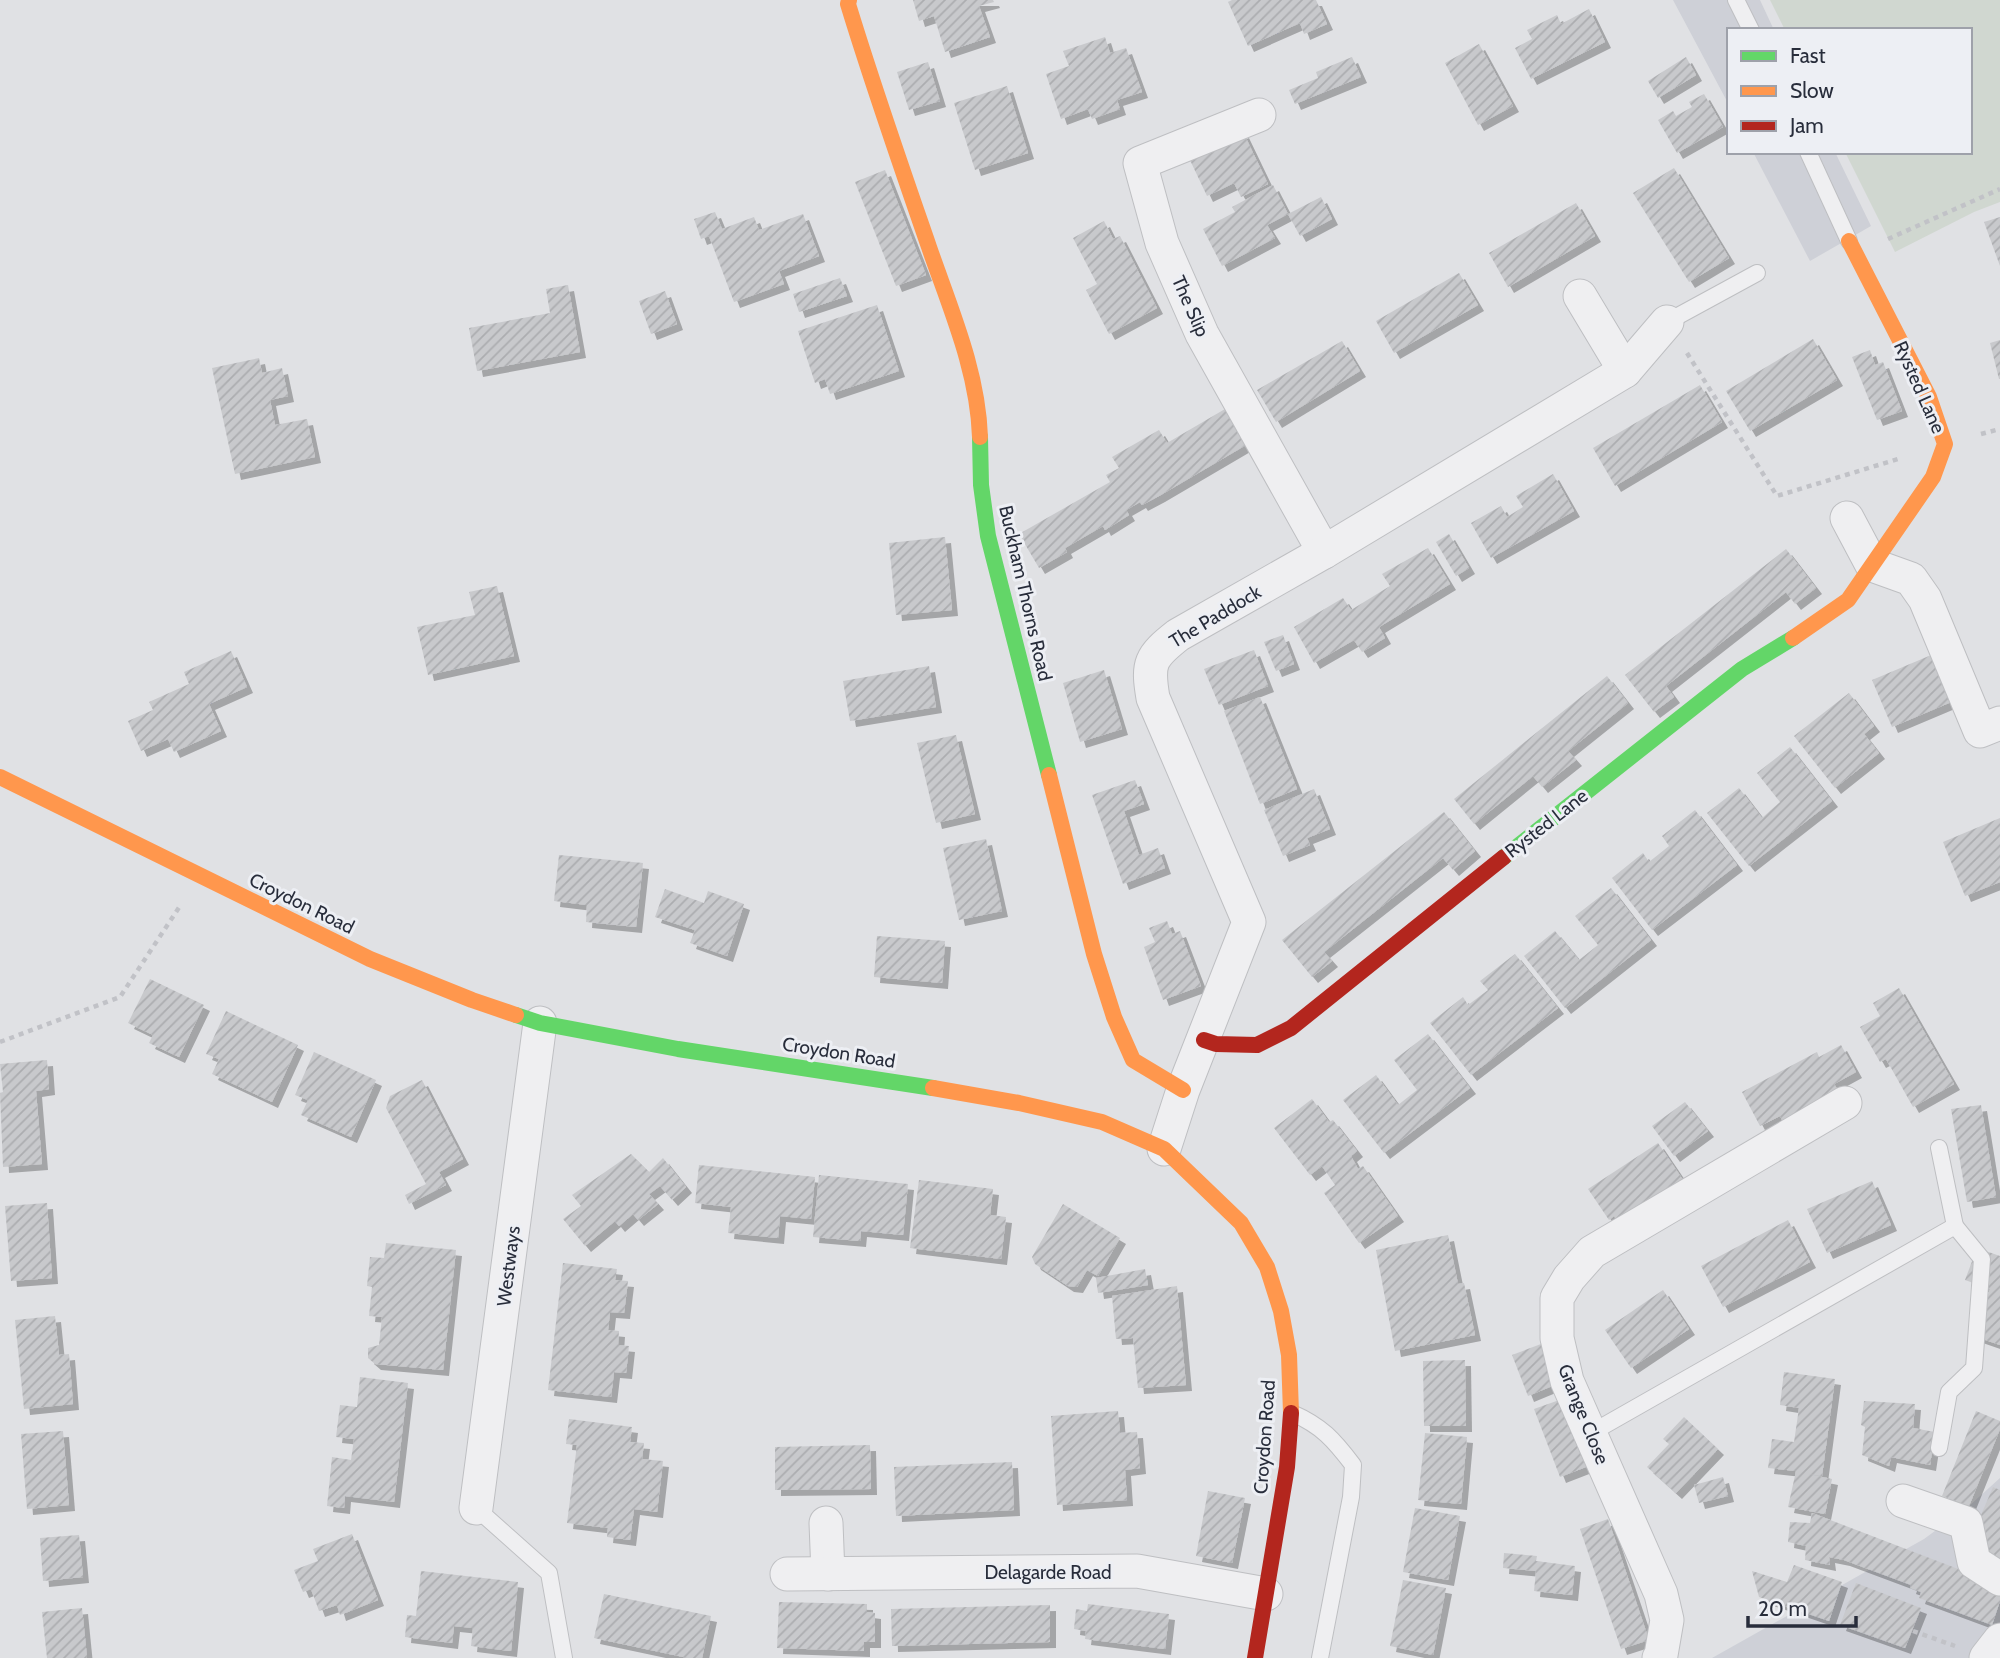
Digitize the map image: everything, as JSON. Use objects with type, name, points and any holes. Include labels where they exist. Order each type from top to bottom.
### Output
[{"type":"street","name":"Buckham Thorns Road","points":[[848,1],[874,89],[965,351],[979,408],[981,485],[988,536],[1094,954],[1114,1017],[1133,1060],[1183,1090]]},
{"type":"street","name":"The Slip","points":[[1259,115],[1140,163],[1162,243],[1202,334],[1324,552]]},
{"type":"street","name":"Rysted Lane","points":[[1203,1040],[1216,1044],[1257,1045],[1291,1028],[1384,950],[1742,669],[1848,600],[1933,477],[1945,444],[1929,397],[1849,241]]},
{"type":"street","points":[[1580,296],[1625,371]]},
{"type":"street","name":"The Paddock","points":[[1164,1149],[1183,1090],[1249,922],[1153,698],[1149,674],[1156,652],[1178,635],[1324,552],[1625,371],[1667,322]]},
{"type":"street","points":[[1847,518],[1872,565],[1911,579],[1925,599],[1980,731],[2000,723]]},
{"type":"street","name":"Croydon Road","points":[[0,777],[370,959],[472,1000],[540,1023],[678,1049],[799,1066],[1019,1103],[1102,1122],[1164,1149],[1209,1189],[1241,1223],[1267,1267],[1281,1311],[1289,1354],[1291,1413],[1287,1467],[1255,1658]]},
{"type":"street","name":"Westways","points":[[476,1508],[540,1023]]},
{"type":"street","name":"Grange Close","points":[[1659,1658],[1667,1620],[1661,1594],[1567,1381],[1557,1338],[1557,1298],[1569,1278],[1592,1252],[1845,1103]]},
{"type":"street","points":[[1903,1501],[1966,1523],[1974,1562],[2000,1579]]},
{"type":"street","points":[[826,1523],[828,1574]]},
{"type":"street","name":"Delagarde Road","points":[[787,1574],[1137,1571],[1266,1594]]},
{"type":"street","points":[[1986,1658],[2000,1640]]},
{"type":"lane","points":[[1736,0],[1750,28]]},
{"type":"lane","points":[[1809,154],[1849,241]]},
{"type":"lane","points":[[1667,322],[1757,273]]},
{"type":"lane","points":[[1939,1148],[1955,1226],[1982,1259],[1975,1368],[1949,1392],[1939,1448]]},
{"type":"lane","points":[[1591,1433],[1955,1226]]},
{"type":"lane","points":[[1291,1413],[1311,1421],[1332,1437],[1353,1465],[1351,1497],[1320,1658]]},
{"type":"lane","points":[[476,1508],[549,1573],[564,1658]]},
{"type":"path","points":[[1857,258],[1888,239],[2000,189]]},
{"type":"path","points":[[1667,322],[1777,496],[1945,444]]},
{"type":"path","points":[[0,1042],[120,997],[201,876]]},
{"type":"path","points":[[1913,1631],[1986,1658]]},
{"type":"shaded area","points":[[1673,0],[1760,0],[1773,28],[1727,28],[1727,101]]},
{"type":"shaded area","points":[[1770,0],[2000,0],[2000,202],[1974,212],[1895,252],[1846,154],[1972,154],[1972,28],[1784,28]]},
{"type":"shaded area","points":[[1754,154],[1836,154],[1871,226],[1810,261]]},
{"type":"shaded area","points":[[2000,1478],[2000,1658],[1712,1658],[1924,1539],[1969,1506]]},
{"type":"building","points":[[913,0],[993,0],[994,2],[979,6],[990,37],[945,52],[934,16],[919,21]]},
{"type":"building","points":[[1316,0],[1327,24],[1304,34],[1300,23],[1248,46],[1228,2]]},
{"type":"building","points":[[1589,9],[1605,42],[1531,79],[1515,48],[1532,39],[1527,30],[1557,15],[1561,24]]},
{"type":"building","points":[[1105,37],[1110,53],[1126,48],[1142,92],[1117,100],[1120,109],[1092,119],[1088,109],[1061,119],[1046,74],[1069,66],[1063,51]]},
{"type":"building","points":[[1479,44],[1513,106],[1478,125],[1445,63]]},
{"type":"building","points":[[1352,57],[1361,77],[1295,104],[1289,90],[1318,78],[1316,72]]},
{"type":"building","points":[[1686,57],[1696,75],[1658,98],[1648,81]]},
{"type":"building","points":[[928,62],[940,101],[909,110],[897,72]]},
{"type":"building","points":[[1007,86],[1028,153],[975,170],[954,103]]},
{"type":"building","points":[[1704,94],[1723,127],[1677,153],[1658,120],[1673,111],[1676,116],[1692,107],[1689,102]]},
{"type":"building","points":[[1243,132],[1268,184],[1241,197],[1234,183],[1207,196],[1189,158]]},
{"type":"building","points":[[1674,168],[1729,258],[1689,282],[1633,193]]},
{"type":"building","points":[[885,170],[926,275],[896,286],[855,182]]},
{"type":"building","points":[[1273,185],[1288,214],[1267,225],[1275,238],[1222,266],[1203,229],[1235,212],[1232,207]]},
{"type":"building","points":[[1321,197],[1332,219],[1300,236],[1288,214]]},
{"type":"building","points":[[1576,203],[1595,236],[1508,287],[1489,253]]},
{"type":"building","points":[[715,212],[722,229],[754,217],[759,230],[803,214],[819,256],[779,271],[784,284],[734,302],[709,236],[701,239],[694,219]]},
{"type":"building","points":[[2000,217],[2000,266],[1984,222]]},
{"type":"building","points":[[1104,221],[1113,239],[1120,236],[1157,308],[1109,334],[1086,290],[1097,284],[1073,238]]},
{"type":"building","points":[[1459,273],[1478,305],[1394,353],[1376,321]]},
{"type":"building","points":[[840,278],[847,296],[799,312],[793,294]]},
{"type":"building","points":[[568,285],[580,352],[477,371],[469,328],[550,313],[546,289]]},
{"type":"building","points":[[665,291],[677,324],[651,334],[639,301]]},
{"type":"building","points":[[877,305],[899,371],[830,394],[825,379],[815,383],[798,331]]},
{"type":"building","points":[[1813,339],[1837,380],[1750,431],[1726,391]]},
{"type":"building","points":[[2000,340],[2000,379],[1999,379],[1990,343]]},
{"type":"building","points":[[1342,341],[1360,371],[1276,422],[1257,390]]},
{"type":"building","points":[[1870,350],[1875,365],[1883,362],[1902,411],[1877,420],[1852,357]]},
{"type":"building","points":[[259,358],[262,373],[282,368],[288,396],[270,400],[275,425],[307,419],[315,457],[235,474],[212,368]]},
{"type":"building","points":[[1700,385],[1722,422],[1615,486],[1593,448]]},
{"type":"building","points":[[1225,409],[1246,445],[1159,496],[1126,510],[1129,515],[1105,530],[1103,526],[1065,548],[1067,552],[1039,568],[1019,534],[1110,482],[1106,475],[1119,468],[1112,457],[1159,430],[1167,443]]},
{"type":"building","points":[[1553,474],[1574,511],[1491,558],[1471,523],[1501,506],[1507,517],[1523,507],[1516,496]]},
{"type":"building","points":[[1449,534],[1469,568],[1456,576],[1436,542]]},
{"type":"building","points":[[945,537],[952,610],[896,615],[889,543]]},
{"type":"building","points":[[1428,548],[1450,584],[1379,627],[1385,638],[1362,652],[1354,640],[1314,663],[1294,627],[1343,598],[1351,610],[1390,586],[1382,574]]},
{"type":"building","points":[[1786,549],[1816,588],[1795,604],[1786,592],[1666,686],[1674,697],[1654,712],[1625,675]]},
{"type":"building","points":[[497,586],[514,656],[428,675],[417,627],[475,615],[469,592]]},
{"type":"building","points":[[1283,635],[1294,664],[1276,671],[1264,642]]},
{"type":"building","points":[[1254,650],[1268,686],[1219,705],[1204,669]]},
{"type":"building","points":[[231,651],[247,687],[209,704],[221,731],[174,752],[168,739],[141,751],[128,721],[153,710],[149,702],[189,684],[184,672]]},
{"type":"building","points":[[1936,653],[1956,700],[1892,727],[1872,680]]},
{"type":"building","points":[[929,666],[936,707],[850,721],[843,681]]},
{"type":"building","points":[[1104,670],[1122,729],[1080,742],[1063,683]]},
{"type":"building","points":[[1607,676],[1628,703],[1568,751],[1576,760],[1542,787],[1533,776],[1474,824],[1454,799]]},
{"type":"building","points":[[1849,693],[1874,726],[1864,734],[1879,753],[1835,788],[1794,736]]},
{"type":"building","points":[[1260,697],[1297,789],[1260,804],[1224,711]]},
{"type":"building","points":[[956,735],[975,814],[936,823],[917,743]]},
{"type":"building","points":[[1790,747],[1832,801],[1749,866],[1707,813],[1739,788],[1762,818],[1780,802],[1757,773]]},
{"type":"building","points":[[1135,780],[1144,804],[1124,811],[1139,855],[1158,848],[1165,868],[1123,884],[1092,795]]},
{"type":"building","points":[[1314,789],[1330,829],[1307,838],[1310,845],[1283,856],[1264,810]]},
{"type":"building","points":[[1695,810],[1737,865],[1652,930],[1612,878],[1643,853],[1649,862],[1669,846],[1662,836]]},
{"type":"building","points":[[1444,812],[1475,851],[1453,870],[1443,858],[1324,952],[1332,961],[1312,977],[1282,940]]},
{"type":"building","points":[[2000,818],[2000,882],[1965,896],[1943,842]]},
{"type":"building","points":[[986,839],[1002,911],[959,920],[943,848]]},
{"type":"building","points":[[559,855],[643,863],[636,927],[586,922],[587,905],[554,901]]},
{"type":"building","points":[[1611,888],[1651,940],[1565,1008],[1524,956],[1555,931],[1579,960],[1598,945],[1575,916]]},
{"type":"building","points":[[665,889],[704,903],[708,891],[744,904],[727,956],[690,943],[695,930],[655,917]]},
{"type":"building","points":[[1167,921],[1172,934],[1180,931],[1201,986],[1163,1000],[1144,947],[1155,942],[1149,928]]},
{"type":"building","points":[[877,936],[945,941],[942,983],[874,977]]},
{"type":"building","points":[[1515,954],[1558,1008],[1471,1075],[1430,1023],[1463,997],[1468,1005],[1488,990],[1480,981]]},
{"type":"building","points":[[150,979],[204,1005],[179,1057],[149,1043],[153,1035],[128,1023]]},
{"type":"building","points":[[1899,988],[1954,1084],[1913,1107],[1886,1059],[1880,1062],[1860,1027],[1880,1016],[1873,1003]]},
{"type":"building","points":[[226,1011],[298,1045],[272,1102],[212,1074],[219,1059],[206,1054]]},
{"type":"building","points":[[1428,1034],[1470,1088],[1384,1153],[1343,1100],[1376,1075],[1398,1105],[1417,1090],[1394,1060]]},
{"type":"building","points":[[1841,1045],[1856,1072],[1834,1084],[1839,1092],[1783,1122],[1780,1116],[1760,1126],[1742,1092],[1817,1052],[1819,1057]]},
{"type":"building","points":[[314,1052],[376,1080],[351,1137],[301,1115],[308,1100],[295,1095]]},
{"type":"building","points":[[47,1060],[49,1089],[36,1091],[42,1164],[3,1167],[0,1093],[3,1092],[0,1064]]},
{"type":"building","points":[[422,1080],[463,1159],[439,1172],[446,1185],[409,1204],[405,1195],[426,1184],[386,1108],[390,1096]]},
{"type":"building","points":[[1312,1099],[1329,1122],[1333,1120],[1357,1151],[1351,1156],[1358,1169],[1363,1166],[1398,1216],[1359,1243],[1324,1193],[1335,1185],[1322,1166],[1310,1175],[1274,1128]]},
{"type":"building","points":[[1685,1102],[1708,1131],[1674,1156],[1652,1126]]},
{"type":"building","points":[[1981,1105],[1996,1197],[1967,1202],[1951,1109]]},
{"type":"building","points":[[1658,1143],[1683,1180],[1619,1223],[1614,1216],[1609,1220],[1588,1189]]},
{"type":"building","points":[[631,1154],[649,1172],[663,1158],[686,1187],[672,1200],[660,1186],[649,1194],[658,1204],[638,1220],[633,1214],[619,1226],[615,1221],[585,1246],[563,1219],[581,1206],[572,1195]]},
{"type":"building","points":[[699,1165],[815,1177],[811,1219],[780,1216],[778,1238],[728,1233],[731,1207],[695,1203]]},
{"type":"building","points":[[819,1175],[908,1184],[903,1235],[861,1231],[860,1241],[813,1237]]},
{"type":"building","points":[[919,1180],[993,1189],[990,1215],[1006,1217],[1001,1259],[910,1248]]},
{"type":"building","points":[[1872,1181],[1891,1225],[1827,1253],[1807,1209]]},
{"type":"building","points":[[47,1203],[52,1278],[11,1281],[5,1206]]},
{"type":"building","points":[[1063,1204],[1120,1238],[1098,1276],[1087,1270],[1077,1287],[1068,1286],[1035,1264],[1032,1257]]},
{"type":"building","points":[[1788,1220],[1810,1262],[1723,1307],[1701,1266]]},
{"type":"building","points":[[1448,1235],[1458,1284],[1464,1283],[1475,1335],[1395,1351],[1376,1250]]},
{"type":"building","points":[[386,1243],[456,1250],[443,1370],[375,1364],[368,1358],[368,1348],[379,1345],[382,1317],[369,1316],[372,1287],[367,1286],[370,1257],[384,1258]]},
{"type":"building","points":[[1977,1248],[2000,1256],[2000,1345],[1974,1336],[1990,1289],[1965,1280]]},
{"type":"building","points":[[563,1263],[617,1269],[615,1280],[628,1281],[624,1313],[610,1312],[608,1330],[619,1331],[618,1345],[629,1346],[626,1373],[614,1372],[611,1397],[548,1390]]},
{"type":"building","points":[[1145,1269],[1148,1285],[1098,1293],[1096,1278]]},
{"type":"building","points":[[1177,1286],[1186,1385],[1138,1388],[1133,1338],[1116,1339],[1112,1296]]},
{"type":"building","points":[[1663,1290],[1689,1329],[1631,1368],[1605,1330]]},
{"type":"building","points":[[55,1316],[59,1355],[69,1354],[73,1404],[24,1409],[15,1320]]},
{"type":"building","points":[[1541,1344],[1557,1384],[1528,1396],[1512,1355]]},
{"type":"building","points":[[1465,1360],[1466,1426],[1424,1426],[1423,1361]]},
{"type":"building","points":[[1784,1372],[1835,1379],[1822,1476],[1808,1474],[1832,1479],[1825,1514],[1788,1507],[1796,1471],[1768,1468],[1772,1439],[1794,1442],[1799,1408],[1780,1405]]},
{"type":"building","points":[[360,1377],[408,1383],[394,1502],[345,1496],[344,1508],[327,1506],[332,1457],[351,1460],[354,1439],[336,1437],[340,1405],[357,1407]]},
{"type":"building","points":[[1565,1398],[1591,1465],[1560,1477],[1534,1409]]},
{"type":"building","points":[[1864,1401],[1915,1404],[1913,1428],[1935,1432],[1930,1465],[1891,1457],[1889,1466],[1862,1455],[1865,1427],[1861,1425]]},
{"type":"building","points":[[1118,1411],[1120,1433],[1137,1432],[1140,1468],[1125,1470],[1127,1500],[1057,1505],[1051,1416]]},
{"type":"building","points":[[1976,1411],[2000,1421],[2000,1429],[1969,1506],[1942,1496]]},
{"type":"building","points":[[1684,1417],[1718,1449],[1676,1493],[1647,1467],[1669,1444],[1663,1439]]},
{"type":"building","points":[[569,1419],[632,1427],[630,1442],[644,1443],[642,1459],[663,1461],[657,1512],[634,1509],[630,1540],[607,1537],[608,1528],[567,1523],[577,1445],[566,1444]]},
{"type":"building","points":[[63,1431],[69,1505],[27,1509],[21,1434]]},
{"type":"building","points":[[1425,1433],[1467,1437],[1461,1504],[1418,1500]]},
{"type":"building","points":[[870,1445],[871,1489],[775,1490],[775,1447]]},
{"type":"building","points":[[1012,1462],[1014,1510],[896,1516],[894,1467]]},
{"type":"building","points":[[1723,1477],[1728,1496],[1699,1503],[1694,1485]]},
{"type":"building","points":[[1993,1487],[2000,1490],[2000,1569],[1993,1564],[1996,1556],[1979,1547],[1978,1522]]},
{"type":"building","points":[[1208,1491],[1245,1498],[1232,1563],[1196,1556]]},
{"type":"building","points":[[1415,1508],[1460,1516],[1448,1580],[1403,1572]]},
{"type":"building","points":[[1812,1513],[2000,1585],[2000,1601],[1992,1625],[1919,1598],[1921,1592],[1910,1588],[1911,1585],[1844,1560],[1829,1557],[1830,1565],[1805,1560],[1806,1546],[1788,1542],[1790,1522],[1810,1523]]},
{"type":"building","points":[[1608,1519],[1649,1640],[1621,1649],[1580,1529]]},
{"type":"building","points":[[352,1534],[378,1600],[340,1615],[337,1605],[319,1611],[311,1589],[303,1592],[294,1570],[318,1561],[313,1549]]},
{"type":"building","points":[[79,1535],[83,1577],[43,1581],[40,1538]]},
{"type":"building","points":[[1504,1553],[1537,1556],[1536,1561],[1575,1566],[1572,1595],[1534,1591],[1536,1571],[1503,1568]]},
{"type":"building","points":[[1794,1565],[1842,1582],[1829,1621],[1759,1597],[1752,1571],[1787,1582]]},
{"type":"building","points":[[421,1571],[518,1582],[511,1651],[471,1646],[473,1628],[454,1626],[452,1643],[405,1637],[407,1615],[416,1616]]},
{"type":"building","points":[[1403,1580],[1446,1588],[1433,1655],[1390,1646]]},
{"type":"building","points":[[1856,1583],[1921,1608],[1905,1648],[1840,1625]]},
{"type":"building","points":[[604,1594],[711,1616],[702,1658],[688,1658],[594,1638]]},
{"type":"building","points":[[779,1602],[867,1604],[867,1612],[875,1613],[875,1642],[864,1642],[864,1651],[777,1648]]},
{"type":"building","points":[[1088,1604],[1169,1614],[1165,1649],[1085,1639],[1086,1631],[1074,1629],[1076,1609],[1087,1611]]},
{"type":"building","points":[[1050,1605],[1050,1642],[892,1646],[891,1609]]},
{"type":"building","points":[[82,1608],[87,1658],[47,1658],[42,1612]]},
{"type":"traffic: fast","points":[[980,437],[981,485],[988,536],[1049,775]]},
{"type":"traffic: fast","points":[[1504,857],[1742,669],[1793,638]]},
{"type":"traffic: fast","points":[[516,1015],[540,1023],[678,1049],[933,1088]]},
{"type":"traffic: slow","points":[[849,0],[877,96],[962,340],[974,388],[980,437]]},
{"type":"traffic: slow","points":[[1793,638],[1848,600],[1933,477],[1945,444],[1929,397],[1849,241]]},
{"type":"traffic: slow","points":[[1049,775],[1094,954],[1114,1017],[1133,1060],[1183,1090]]},
{"type":"traffic: slow","points":[[0,777],[370,959],[516,1015]]},
{"type":"traffic: slow","points":[[933,1088],[1019,1103],[1102,1122],[1164,1149],[1241,1223],[1267,1267],[1281,1311],[1289,1355],[1291,1413]]},
{"type":"traffic: jam","points":[[1204,1040],[1216,1044],[1257,1045],[1291,1028],[1504,857]]},
{"type":"traffic: jam","points":[[1255,1658],[1287,1467],[1291,1413]]}]
